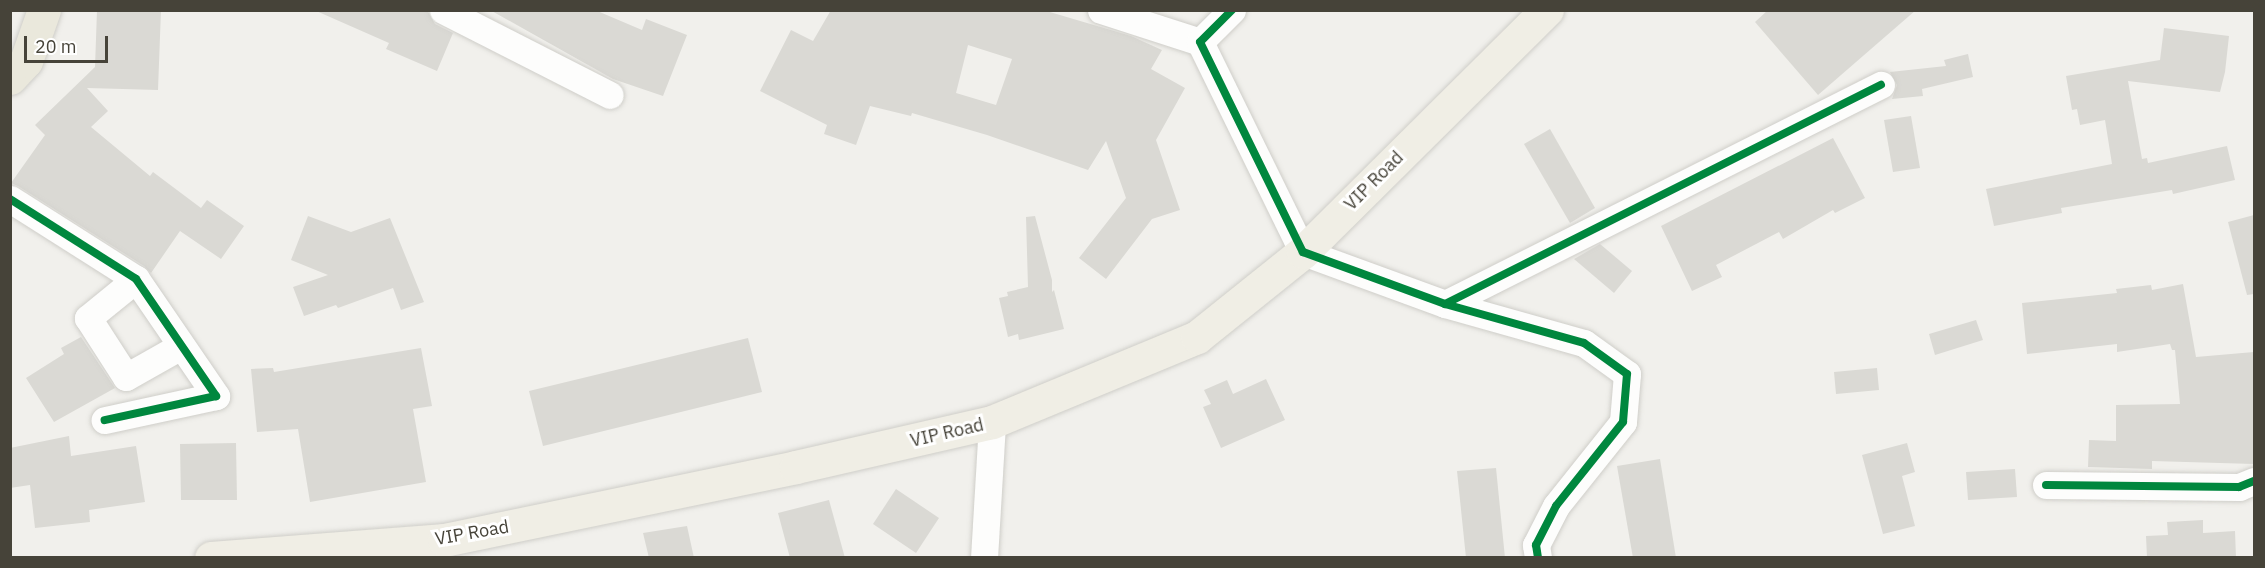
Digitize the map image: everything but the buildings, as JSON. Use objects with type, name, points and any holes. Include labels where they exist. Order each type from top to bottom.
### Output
[{"type":"highway","points":[[10,78],[26,61],[44,10]]},
{"type":"main road","name":"VIP Road","points":[[211,558],[445,549],[992,422],[1197,336],[1303,252],[1548,10]]},
{"type":"street","points":[[443,10],[610,95]]},
{"type":"street","points":[[1101,10],[1200,42],[1303,252],[1445,304],[1584,343],[1627,374],[1623,422],[1556,506],[1536,545],[1538,558]]},
{"type":"street","points":[[1200,42],[1232,10]]},
{"type":"street","points":[[1445,304],[1881,85]]},
{"type":"street","points":[[10,199],[136,279],[216,396],[105,420]]},
{"type":"street","points":[[136,279],[88,318],[126,376],[182,346]]},
{"type":"street","points":[[984,558],[992,422]]},
{"type":"street","points":[[2046,485],[2239,487],[2254,481]]},
{"type":"cycle path","points":[[1232,10],[1200,42],[1303,252],[1445,304],[1881,85]]},
{"type":"cycle path","points":[[10,199],[136,279],[216,396],[105,420]]},
{"type":"cycle path","points":[[1445,304],[1584,343],[1627,374],[1623,422],[1556,506],[1536,545],[1538,558]]},
{"type":"cycle path","points":[[2046,485],[2239,487],[2254,481]]}]
